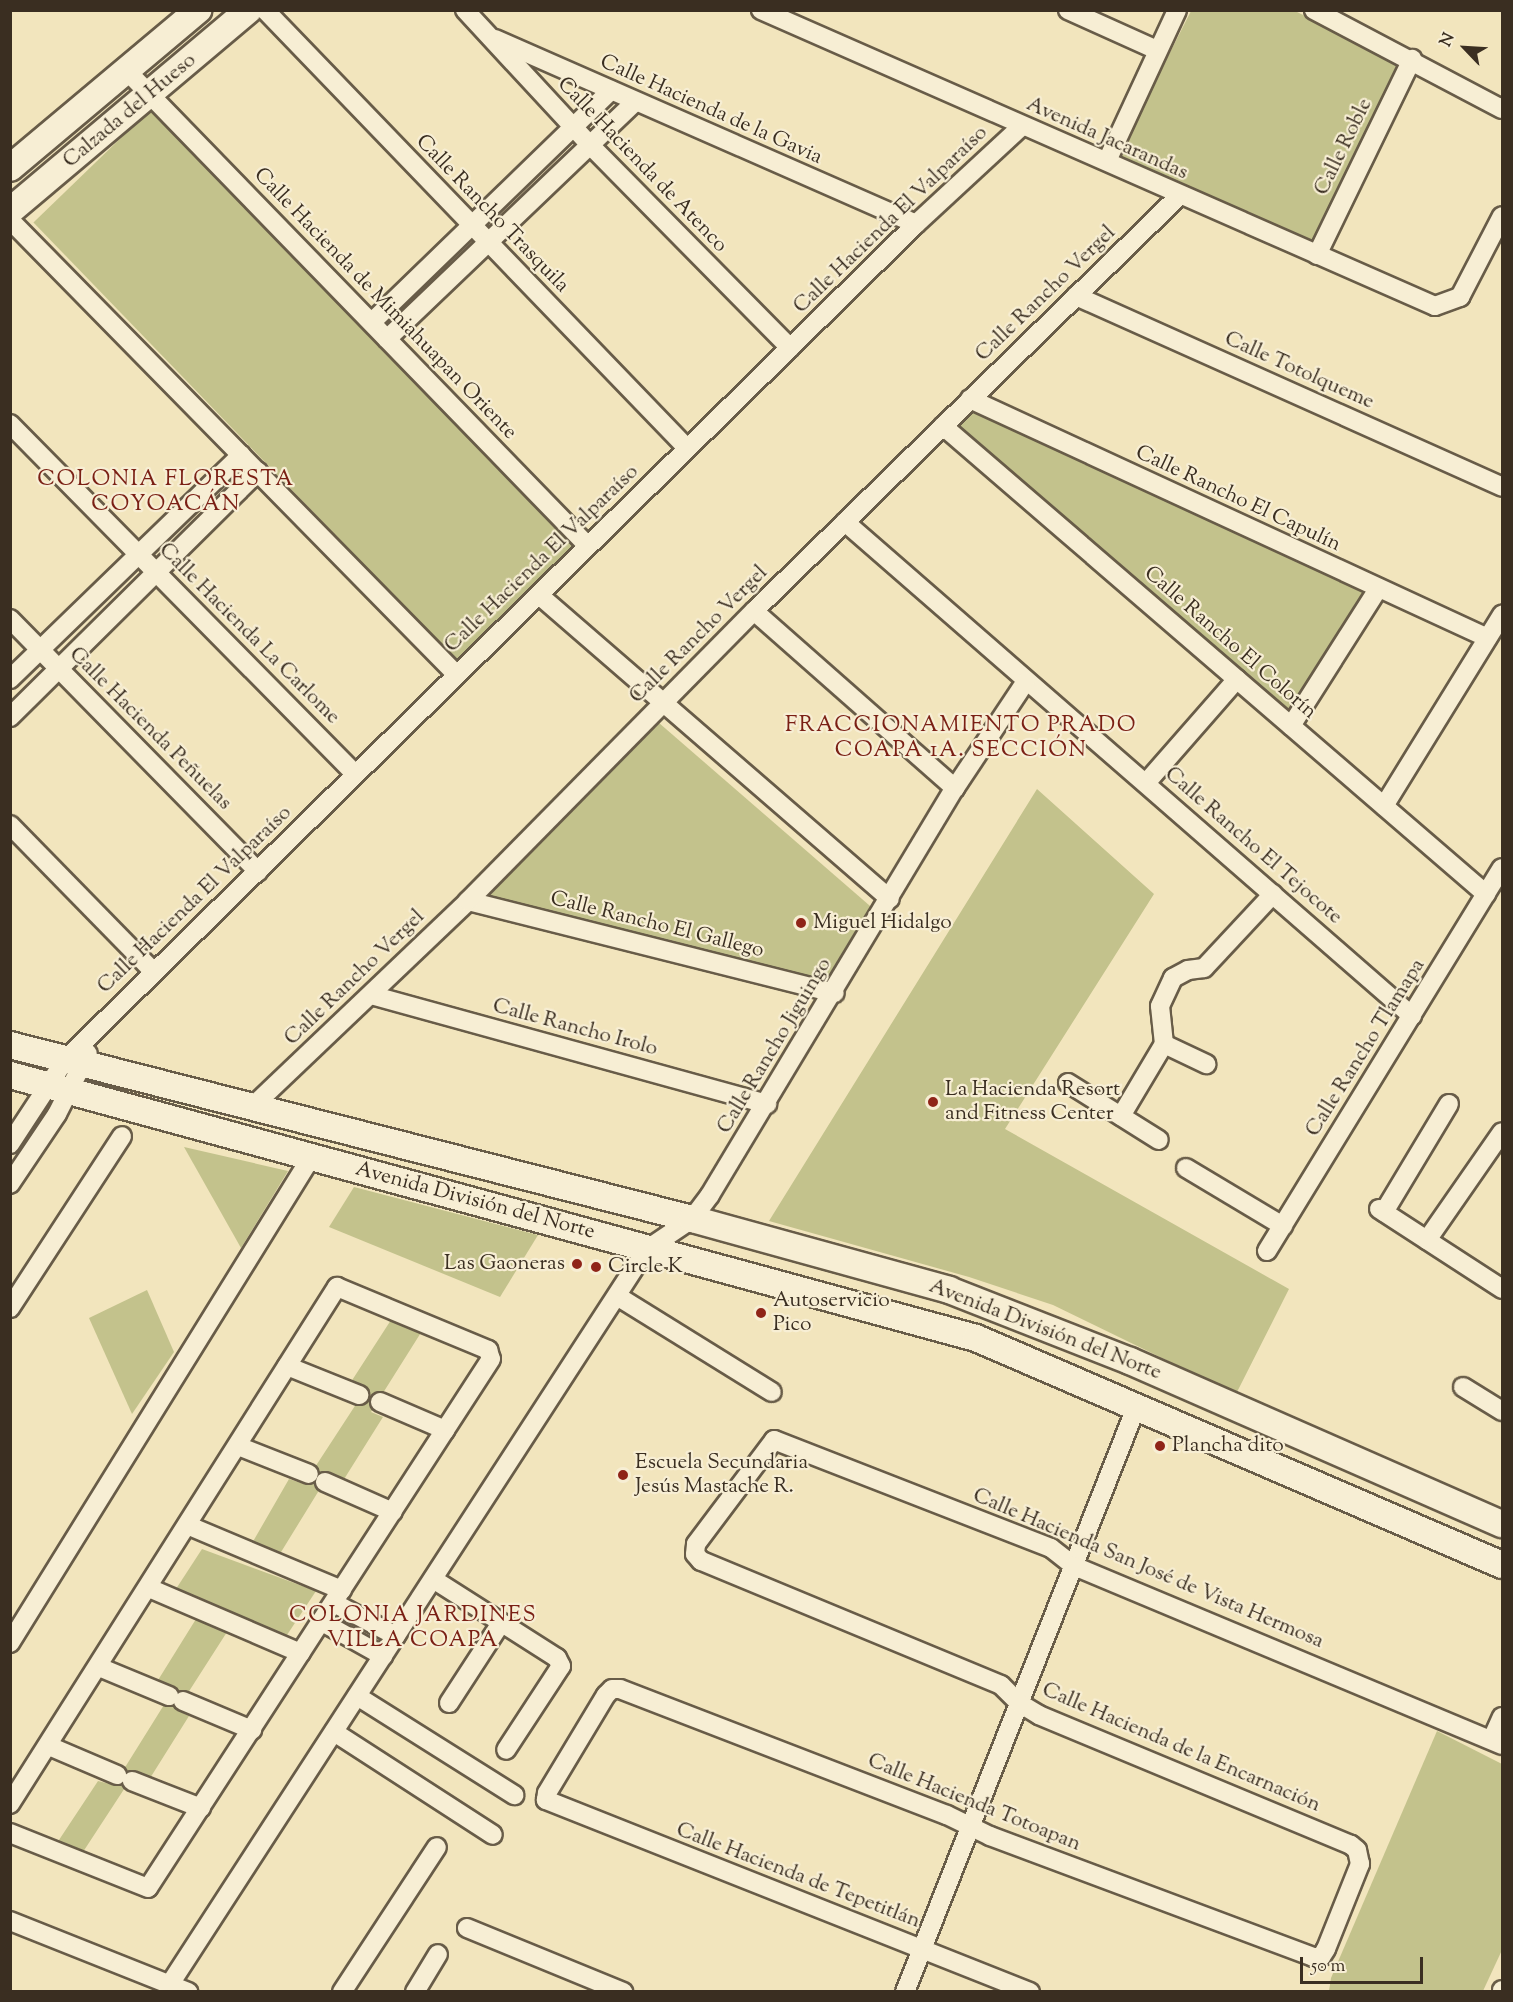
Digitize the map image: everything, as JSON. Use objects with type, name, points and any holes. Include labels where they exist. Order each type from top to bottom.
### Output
[{"type":"main road","name":"Calzada del Hueso","points":[[10,168],[198,10]]},
{"type":"main road","name":"Calzada del Hueso","points":[[10,211],[249,10]]},
{"type":"main road","name":"Avenida División del Norte","points":[[10,1045],[860,1263],[1009,1311],[1503,1524]]},
{"type":"main road","name":"Avenida División del Norte","points":[[10,1075],[312,1156],[646,1250],[923,1323],[994,1345],[1503,1565]]},
{"type":"main road","points":[[994,1345],[1005,1342],[1013,1334],[1014,1322],[1009,1311]]},
{"type":"main road","points":[[1029,1359],[1024,1341],[1030,1330],[1041,1324]]},
{"type":"main road","points":[[1348,1498],[1360,1495],[1368,1486],[1369,1474],[1364,1463]]},
{"type":"main road","points":[[1382,1512],[1377,1501],[1379,1489],[1397,1478]]},
{"type":"street","name":"Calle Rancho Trasquila","points":[[265,10],[687,448]]},
{"type":"street","name":"Calle Hacienda de Atenco","points":[[465,10],[573,128],[790,348]]},
{"type":"street","name":"Avenida Jacarandas","points":[[761,10],[1107,161],[1179,196],[1435,306],[1460,297],[1503,216]]},
{"type":"street","points":[[1068,10],[1157,50]]},
{"type":"street","points":[[1107,161],[1177,10]]},
{"type":"street","points":[[1314,10],[1412,59],[1503,109]]},
{"type":"street","name":"Calle Hacienda de la Gavia","points":[[488,36],[916,224]]},
{"type":"street","name":"Calle Roble","points":[[1317,255],[1412,59]]},
{"type":"street","name":"Calle Hacienda de Mimiahuapan Oriente","points":[[126,70],[588,546]]},
{"type":"street","points":[[372,322],[611,90]]},
{"type":"street","points":[[387,339],[635,102]]},
{"type":"street","name":"Calle Hacienda El Valparaíso","points":[[59,1089],[97,1029],[153,971],[258,871],[916,224],[1023,126]]},
{"type":"street","name":"Calle Rancho Vergel","points":[[252,1107],[468,901],[661,703],[1179,196]]},
{"type":"street","points":[[10,220],[456,674]]},
{"type":"street","name":"Calle Totolqueme","points":[[1076,296],[1503,487]]},
{"type":"street","name":"Calle Rancho El Capulín","points":[[970,399],[1488,638]]},
{"type":"street","name":"Calle Hacienda La Carlome","points":[[10,424],[355,774]]},
{"type":"street","name":"Calle Rancho El Colorín","points":[[943,426],[1486,894]]},
{"type":"street","points":[[10,679],[241,455]]},
{"type":"street","points":[[10,717],[258,472]]},
{"type":"street","name":"Calle Rancho El Tejocote","points":[[845,522],[1412,1016]]},
{"type":"street","points":[[1291,726],[1378,589]]},
{"type":"street","points":[[539,595],[890,899]]},
{"type":"street","points":[[754,611],[955,788]]},
{"type":"street","points":[[1384,806],[1503,615]]},
{"type":"street","name":"Calle Hacienda Peñuelas","points":[[10,619],[258,871]]},
{"type":"street","points":[[1146,783],[1237,679]]},
{"type":"street","name":"Calle Rancho Jiguingo","points":[[692,1219],[767,1104],[835,993],[955,788],[1026,681]]},
{"type":"street","points":[[10,825],[153,971]]},
{"type":"street","name":"Calle Rancho Tlamapa","points":[[1267,1251],[1503,868]]},
{"type":"street","points":[[1121,1116],[1164,1044],[1160,1006],[1173,978],[1188,970],[1204,968],[1273,894]]},
{"type":"street","name":"Calle Rancho El Gallego","points":[[468,901],[835,993]]},
{"type":"street","name":"Calle Rancho Irolo","points":[[371,995],[767,1104]]},
{"type":"street","points":[[1164,1044],[1206,1064]]},
{"type":"street","points":[[1068,1083],[1159,1140]]},
{"type":"street","points":[[10,1144],[59,1089]]},
{"type":"street","points":[[10,1184],[59,1089]]},
{"type":"street","points":[[1449,1104],[1382,1210],[1503,1289]]},
{"type":"street","points":[[1427,1239],[1502,1132]]},
{"type":"street","points":[[10,1308],[122,1136]]},
{"type":"street","points":[[10,1643],[312,1156]]},
{"type":"street","points":[[1186,1168],[1283,1226]]},
{"type":"street","points":[[170,1984],[646,1250],[692,1219]]},
{"type":"street","points":[[10,1804],[149,1588],[337,1287],[488,1350],[491,1359],[148,1888],[10,1833]]},
{"type":"street","points":[[617,1296],[772,1392]]},
{"type":"street","points":[[287,1366],[359,1395]]},
{"type":"street","points":[[1464,1387],[1503,1411]]},
{"type":"street","points":[[380,1402],[445,1430]]},
{"type":"street","points":[[905,1992],[1137,1405]]},
{"type":"street","name":"Calle Hacienda San José de Vista Hermosa","points":[[695,1554],[696,1544],[774,1440],[1051,1548],[1074,1566],[1497,1742]]},
{"type":"street","points":[[238,1446],[309,1474]]},
{"type":"street","points":[[326,1482],[393,1512]]},
{"type":"street","points":[[187,1525],[338,1597],[396,1636]]},
{"type":"street","name":"Calle Hacienda de la Encarnación","points":[[695,1554],[701,1561],[1001,1684],[1019,1703],[1357,1850],[1360,1864],[1326,1949],[1321,1957],[1313,1957]]},
{"type":"street","points":[[433,1579],[557,1659],[561,1666],[506,1750]]},
{"type":"street","points":[[149,1588],[302,1653]]},
{"type":"street","points":[[322,1622],[383,1656]]},
{"type":"street","points":[[449,1703],[501,1623]]},
{"type":"street","points":[[99,1666],[252,1730]]},
{"type":"street","name":"Calle Hacienda Totoapan","points":[[550,1804],[547,1793],[606,1695],[612,1689],[620,1689],[970,1827],[1313,1957]]},
{"type":"street","points":[[357,1696],[514,1795]]},
{"type":"street","points":[[1497,1742],[1503,1717]]},
{"type":"street","points":[[334,1732],[493,1835]]},
{"type":"street","points":[[49,1746],[201,1808]]},
{"type":"street","name":"Calle Hacienda de Tepetitlán","points":[[550,1804],[1030,1992]]},
{"type":"street","points":[[342,1992],[437,1847]]},
{"type":"street","points":[[10,1921],[188,1992]]},
{"type":"street","points":[[466,1928],[623,1992]]},
{"type":"street","points":[[415,1992],[438,1954]]},
{"type":"shaded area","points":[[1191,11],[1295,11],[1401,63],[1310,250],[1114,163]]},
{"type":"shaded area","points":[[155,105],[579,545],[458,662],[33,222]]},
{"type":"shaded area","points":[[976,404],[1371,591],[1291,721],[952,430]]},
{"type":"shaded area","points":[[651,716],[877,912],[829,984],[480,899]]},
{"type":"shaded area","name":"La Hacienda Resort and Fitness Center","points":[[1037,789],[1154,894],[1005,1129],[1289,1289],[1236,1394],[1053,1305],[969,1277],[769,1221]]},
{"type":"shaded area","points":[[184,1147],[288,1171],[241,1248]]},
{"type":"shaded area","points":[[354,1187],[538,1235],[500,1297],[329,1227]]},
{"type":"shaded area","points":[[147,1290],[174,1352],[132,1414],[89,1318]]},
{"type":"shaded area","points":[[391,1320],[422,1331],[371,1412],[383,1417],[341,1484],[326,1479],[278,1557],[251,1545],[289,1479],[304,1484],[364,1392],[349,1385]]},
{"type":"shaded area","points":[[202,1549],[316,1591],[285,1638],[174,1592]]},
{"type":"shaded area","points":[[196,1619],[227,1632],[177,1710],[189,1716],[147,1783],[132,1777],[81,1855],[55,1846],[98,1781],[114,1785],[172,1692],[155,1685]]},
{"type":"shaded area","points":[[1437,1731],[1502,1764],[1502,1950],[1483,1991],[1329,1991],[1331,1978]]},
{"type":"place","name":"Miguel Hidalgo","points":[[801,923]]},
{"type":"place","name":"La Hacienda Resort and Fitness Center","points":[[933,1102]]},
{"type":"place","name":"Las Gaoneras","points":[[577,1264]]},
{"type":"place","name":"Circle K","points":[[596,1267]]},
{"type":"place","name":"Autoservicio Pico","points":[[761,1313]]},
{"type":"place","name":"Plancha dito","points":[[1160,1446]]},
{"type":"place","name":"Escuela Secundaria Jesús Mastache R.","points":[[623,1475]]},
{"type":"district","name":"COLONIA FLORESTA COYOACÁN","points":[[166,492]]},
{"type":"district","name":"FRACCIONAMIENTO PRADO COAPA 1A. SECCIÓN","points":[[961,738]]},
{"type":"district","name":"COLONIA JARDINES VILLA COAPA","points":[[413,1628]]}]
